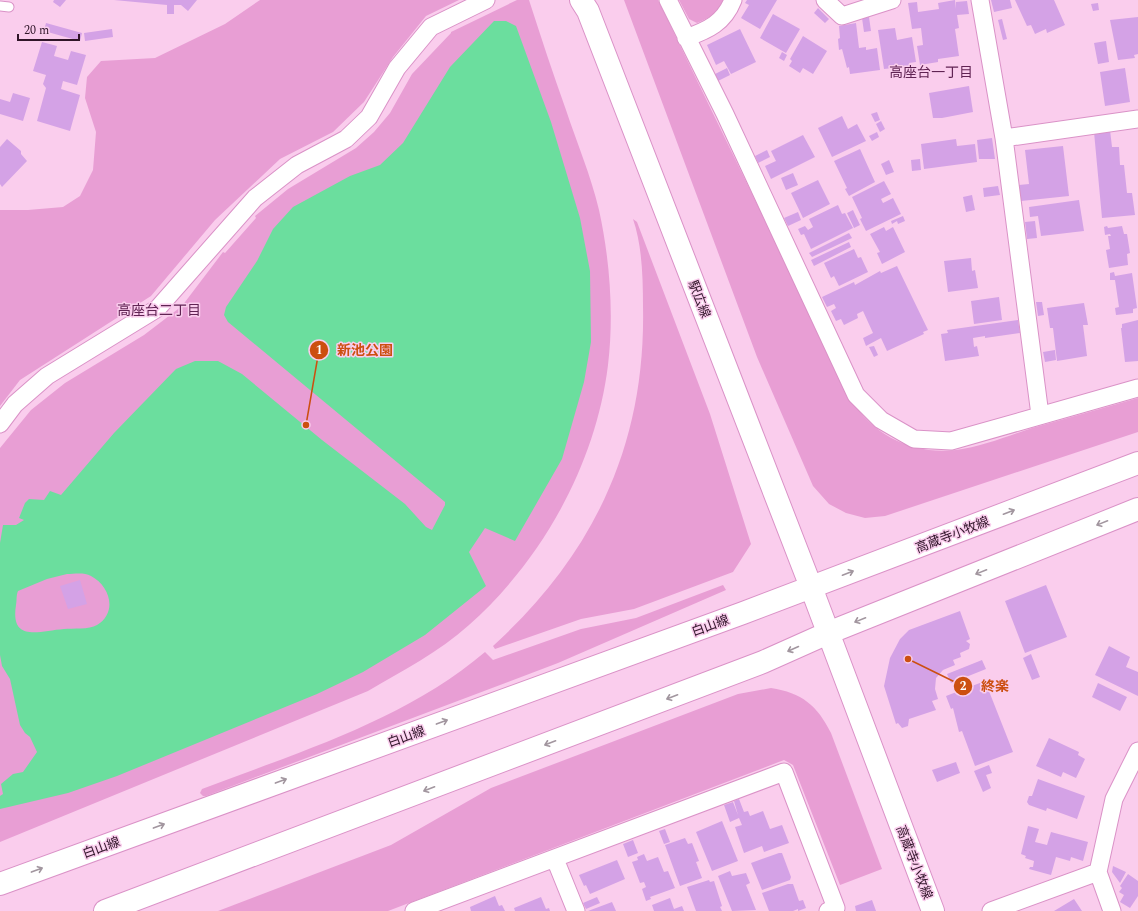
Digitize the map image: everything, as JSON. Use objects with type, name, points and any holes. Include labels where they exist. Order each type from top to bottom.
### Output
[{"type":"street","points":[[0,424],[15,404],[47,376],[158,308],[255,198],[297,165],[346,139],[369,117],[397,68],[431,27],[486,0]]},
{"type":"street","points":[[668,0],[724,114],[856,395],[881,420],[914,439],[951,441],[1138,388]]},
{"type":"street","points":[[686,38],[714,25],[728,12],[733,0]]},
{"type":"street","points":[[825,0],[842,16],[892,0]]},
{"type":"street","points":[[980,0],[1004,138],[1040,415]]},
{"type":"street","name":"駅広線","points":[[585,4],[811,587]]},
{"type":"street","points":[[1004,138],[1138,119]]},
{"type":"street","name":"高蔵寺小牧線","points":[[933,911],[811,587],[1138,463]]},
{"type":"street","points":[[105,911],[763,662],[828,633],[1138,509]]},
{"type":"street","name":"白山線","points":[[0,884],[811,587]]},
{"type":"street","points":[[1112,911],[1098,872],[1114,799],[1138,751]]},
{"type":"street","points":[[414,911],[456,904],[555,859],[784,772],[836,908],[828,911]]},
{"type":"street","points":[[555,859],[576,911]]},
{"type":"street","points":[[991,911],[1098,872]]},
{"type":"shaded area","points":[[260,0],[459,0],[426,16],[393,57],[364,102],[333,132],[280,159],[215,220],[151,296],[20,380],[0,406],[0,210],[28,210],[63,207],[80,196],[93,170],[96,132],[85,98],[87,77],[101,61],[155,58],[225,24]]},
{"type":"shaded area","points":[[517,0],[529,0],[592,185],[599,210],[606,248],[611,307],[610,346],[602,402],[578,474],[561,508],[542,540],[520,571],[469,625],[433,652],[368,691],[0,842],[0,448],[31,410],[65,383],[144,335],[182,306],[223,252],[225,253],[256,218],[255,216],[288,189],[356,148],[374,132],[390,113],[412,74],[451,32]]},
{"type":"shaded area","points":[[624,0],[658,0],[852,400],[871,424],[883,433],[910,446],[940,451],[956,450],[985,444],[1032,428],[1138,398],[1138,432],[885,516],[865,518],[846,513],[829,504],[813,486],[757,357]]},
{"type":"shaded area","points":[[679,0],[724,0],[713,14],[697,23],[689,19]]},
{"type":"shaded area","points":[[494,21],[506,21],[516,26],[551,122],[580,218],[590,271],[591,342],[584,382],[562,459],[515,541],[485,528],[469,552],[486,586],[425,635],[363,672],[317,694],[117,776],[68,793],[0,809],[0,796],[3,794],[1,784],[13,774],[23,772],[37,752],[30,737],[25,733],[20,725],[10,679],[2,666],[0,655],[0,543],[3,525],[16,525],[24,520],[19,518],[25,503],[29,499],[44,500],[50,491],[61,495],[114,433],[176,369],[195,361],[218,361],[242,374],[322,440],[405,504],[426,527],[432,530],[445,505],[445,502],[228,322],[224,315],[226,307],[257,261],[273,229],[293,207],[350,176],[380,165],[403,143],[450,67]],"holes":[[[67,574],[88,575],[98,580],[103,586],[109,599],[108,613],[104,620],[94,627],[36,632],[22,630],[17,625],[15,617],[18,591],[47,579]]]},
{"type":"shaded area","points":[[633,219],[637,222],[710,414],[751,544],[733,572],[634,609],[581,619],[495,649],[493,646],[529,611],[559,573],[586,534],[607,493],[623,450],[635,404],[642,356],[642,273],[640,250]]},
{"type":"shaded area","points":[[723,585],[726,590],[558,663],[206,796],[203,796],[200,793],[202,789],[313,747],[386,715],[421,697],[454,676],[485,652],[493,660],[581,629],[636,618]]},
{"type":"shaded area","points":[[771,688],[782,690],[800,697],[814,708],[826,723],[882,869],[840,885],[793,765],[784,760],[388,911],[218,911],[391,845],[491,788],[738,694]]},
{"type":"building","points":[[54,0],[66,0],[60,7],[53,2]]},
{"type":"building","points":[[114,0],[197,0],[188,11],[181,5],[174,5],[174,14],[167,14],[167,5]]},
{"type":"building","points":[[747,0],[777,0],[760,29],[741,18],[749,5],[745,3]]},
{"type":"building","points":[[955,0],[956,9],[956,2],[967,1],[969,14],[957,15],[959,28],[955,29],[959,56],[938,59],[938,62],[920,65],[917,46],[923,45],[921,28],[912,29],[908,3],[917,2],[918,12],[939,9],[938,3]]},
{"type":"building","points":[[991,0],[1010,0],[1012,8],[994,12]]},
{"type":"building","points":[[1015,0],[1054,0],[1065,25],[1047,33],[1046,29],[1035,34],[1031,25],[1027,26]]},
{"type":"building","points":[[1098,3],[1099,10],[1093,11],[1091,4]]},
{"type":"building","points":[[818,8],[829,19],[825,23],[814,13]]},
{"type":"building","points":[[773,14],[800,29],[786,53],[760,38]]},
{"type":"building","points":[[869,17],[871,31],[864,32],[862,18]]},
{"type":"building","points":[[1138,17],[1138,54],[1134,55],[1135,58],[1118,60],[1110,20]]},
{"type":"building","points":[[1002,19],[1007,39],[1003,40],[998,20]]},
{"type":"building","points":[[46,23],[82,33],[80,41],[44,31]]},
{"type":"building","points":[[856,23],[859,48],[866,47],[866,50],[877,48],[880,70],[850,74],[842,49],[839,50],[839,26]]},
{"type":"building","points":[[895,28],[897,40],[912,37],[916,62],[909,63],[910,66],[884,69],[878,30]]},
{"type":"building","points":[[112,29],[113,37],[85,41],[84,33]]},
{"type":"building","points":[[740,29],[756,62],[731,74],[724,61],[716,65],[707,45]]},
{"type":"building","points":[[803,36],[827,51],[813,74],[803,68],[800,73],[789,66],[792,61],[790,59]]},
{"type":"building","points":[[1106,41],[1109,62],[1098,64],[1094,43]]},
{"type":"building","points":[[42,42],[57,46],[54,56],[68,60],[71,51],[86,55],[77,85],[63,81],[61,89],[80,95],[70,131],[37,121],[46,88],[43,84],[46,75],[33,71]]},
{"type":"building","points":[[782,52],[787,55],[784,61],[779,58]]},
{"type":"building","points":[[727,68],[730,75],[718,81],[715,74]]},
{"type":"building","points":[[1125,68],[1130,102],[1105,106],[1100,72]]},
{"type":"building","points":[[969,86],[973,112],[942,118],[933,118],[929,93]]},
{"type":"building","points":[[13,93],[30,98],[23,121],[0,114],[0,99],[10,102]]},
{"type":"building","points":[[877,112],[880,120],[875,122],[871,114]]},
{"type":"building","points":[[842,116],[848,129],[857,124],[866,141],[832,157],[818,128]]},
{"type":"building","points":[[881,121],[885,129],[880,132],[876,124]]},
{"type":"building","points":[[1110,130],[1112,147],[1119,147],[1120,165],[1124,165],[1127,193],[1132,193],[1135,215],[1102,218],[1094,132]]},
{"type":"building","points":[[877,132],[879,137],[872,141],[869,136]]},
{"type":"building","points":[[803,135],[815,157],[771,179],[765,166],[776,161],[771,151]]},
{"type":"building","points":[[992,138],[995,159],[979,159],[977,140]]},
{"type":"building","points":[[7,139],[21,151],[21,154],[27,161],[2,187],[0,184],[0,147]]},
{"type":"building","points":[[956,139],[957,146],[975,144],[977,162],[924,169],[921,144]]},
{"type":"building","points":[[1063,146],[1069,196],[1021,201],[1019,185],[1029,184],[1025,150]]},
{"type":"building","points":[[860,149],[875,182],[849,196],[845,189],[847,188],[834,161]]},
{"type":"building","points":[[767,150],[770,157],[758,163],[755,156]]},
{"type":"building","points":[[920,159],[921,170],[912,171],[911,160]]},
{"type":"building","points":[[889,160],[894,172],[886,175],[881,164]]},
{"type":"building","points":[[793,173],[798,185],[786,190],[781,178]]},
{"type":"building","points":[[818,180],[830,204],[803,218],[791,193]]},
{"type":"building","points":[[884,181],[891,194],[881,199],[883,203],[893,198],[901,214],[866,231],[860,219],[862,218],[852,197]]},
{"type":"building","points":[[998,186],[1000,195],[984,197],[983,188]]},
{"type":"building","points":[[972,195],[975,210],[966,212],[963,197]]},
{"type":"building","points":[[1079,200],[1084,231],[1041,236],[1038,216],[1030,217],[1029,207]]},
{"type":"building","points":[[838,205],[842,214],[845,213],[853,228],[811,249],[804,234],[801,235],[798,229],[805,226],[808,230],[813,227],[809,219]]},
{"type":"building","points":[[853,210],[860,225],[854,228],[847,213]]},
{"type":"building","points":[[798,212],[801,220],[788,226],[784,218]]},
{"type":"building","points":[[903,216],[905,221],[898,224],[897,221],[892,224],[891,221]]},
{"type":"building","points":[[1035,221],[1037,238],[1027,239],[1025,222]]},
{"type":"building","points":[[1107,226],[1108,228],[1122,226],[1124,234],[1127,234],[1130,253],[1127,254],[1128,265],[1109,268],[1106,250],[1110,249],[1108,236],[1111,236],[1110,234],[1105,235],[1104,227]]},
{"type":"building","points":[[884,227],[886,231],[893,227],[905,252],[882,264],[877,253],[880,252],[870,234]]},
{"type":"building","points":[[849,233],[852,238],[812,257],[809,253]]},
{"type":"building","points":[[849,242],[851,247],[814,266],[811,260]]},
{"type":"building","points":[[854,249],[858,258],[861,257],[868,272],[839,286],[834,276],[831,278],[824,263]]},
{"type":"building","points":[[971,258],[972,271],[975,270],[978,288],[948,292],[944,261]]},
{"type":"building","points":[[897,266],[928,330],[923,332],[924,334],[887,351],[881,338],[866,346],[863,338],[873,333],[863,311],[857,314],[858,318],[844,325],[841,319],[836,321],[831,311],[836,308],[834,304],[827,307],[822,297],[854,282],[855,285],[880,271],[881,273]]},
{"type":"building","points":[[1114,272],[1115,276],[1132,273],[1137,308],[1133,309],[1133,313],[1116,315],[1115,308],[1119,307],[1115,280],[1110,280],[1110,273]]},
{"type":"building","points":[[999,297],[1002,320],[974,324],[971,301]]},
{"type":"building","points":[[1036,302],[1042,302],[1044,315],[1038,316]]},
{"type":"building","points":[[1084,303],[1088,325],[1083,325],[1087,356],[1057,361],[1053,328],[1050,328],[1047,308]]},
{"type":"building","points":[[1018,320],[1020,333],[985,338],[985,336],[973,338],[974,347],[977,346],[979,356],[945,361],[941,334],[948,333],[947,330]]},
{"type":"building","points":[[1138,320],[1138,361],[1125,362],[1121,328],[1122,324]]},
{"type":"building","points":[[874,346],[878,355],[874,357],[869,347]]},
{"type":"building","points":[[1055,350],[1056,360],[1045,362],[1043,352]]},
{"type":"building","points":[[80,580],[87,604],[68,609],[60,586]]},
{"type":"building","points":[[1046,585],[1067,637],[1025,653],[1005,601]]},
{"type":"building","points":[[960,611],[970,639],[966,641],[970,644],[969,649],[960,653],[961,657],[953,660],[955,665],[943,670],[936,678],[935,689],[938,699],[932,701],[936,710],[909,719],[908,726],[902,728],[898,723],[896,724],[884,686],[890,658],[900,639],[909,630]]},
{"type":"building","points":[[1109,646],[1130,657],[1126,667],[1138,672],[1138,696],[1095,675]]},
{"type":"building","points":[[1031,654],[1040,677],[1032,680],[1023,658]]},
{"type":"building","points":[[982,660],[986,669],[951,683],[947,674]]},
{"type":"building","points":[[985,681],[1013,752],[975,766],[962,731],[959,732],[953,708],[951,709],[946,696]]},
{"type":"building","points":[[1098,683],[1127,697],[1120,711],[1092,697]]},
{"type":"building","points":[[1049,738],[1079,752],[1078,755],[1085,759],[1076,778],[1063,772],[1061,777],[1036,766]]},
{"type":"building","points":[[956,762],[960,773],[937,782],[932,770]]},
{"type":"building","points":[[989,765],[992,773],[986,775],[991,788],[983,792],[974,771]]},
{"type":"building","points":[[1038,779],[1085,796],[1077,819],[1047,808],[1046,811],[1029,805],[1027,802],[1029,796],[1032,796]]},
{"type":"building","points":[[739,799],[744,812],[748,811],[750,816],[763,811],[770,829],[782,825],[789,843],[764,852],[762,846],[744,853],[735,827],[742,825],[739,818],[730,822],[724,805],[733,802],[738,815],[734,801]]},
{"type":"building","points":[[722,821],[738,861],[712,871],[696,832]]},
{"type":"building","points":[[1028,826],[1039,829],[1035,842],[1047,845],[1051,832],[1088,842],[1083,861],[1071,857],[1070,861],[1056,857],[1051,875],[1029,869],[1030,867],[1033,867],[1034,861],[1025,858],[1026,856],[1021,854]]},
{"type":"building","points":[[665,829],[670,842],[664,844],[659,831]]},
{"type":"building","points":[[685,838],[688,844],[692,843],[699,861],[696,862],[702,878],[680,886],[665,845]]},
{"type":"building","points":[[633,840],[638,853],[628,857],[623,844]]},
{"type":"building","points":[[782,853],[791,877],[790,880],[762,890],[751,863]]},
{"type":"building","points":[[644,854],[647,861],[658,857],[664,872],[668,871],[675,888],[650,897],[651,899],[646,901],[642,889],[646,887],[644,882],[640,883],[632,862],[638,860],[637,857]]},
{"type":"building","points":[[617,860],[625,879],[590,894],[579,875]]},
{"type":"building","points":[[1113,866],[1126,872],[1120,883],[1112,872]]},
{"type":"building","points":[[730,871],[732,876],[746,873],[750,883],[746,885],[756,910],[732,911],[718,876]]},
{"type":"building","points":[[1128,874],[1138,881],[1138,896],[1130,908],[1120,902],[1124,895],[1119,892],[1122,888],[1120,886]]},
{"type":"building","points":[[709,880],[710,882],[714,881],[722,906],[720,907],[722,911],[696,911],[687,887]]},
{"type":"building","points":[[788,884],[793,884],[799,901],[803,900],[806,908],[798,911],[798,909],[793,911],[769,911],[762,893]]},
{"type":"building","points":[[495,896],[499,906],[502,905],[505,911],[471,911],[470,907]]},
{"type":"building","points":[[541,897],[546,909],[549,908],[550,911],[515,911],[514,908]]},
{"type":"building","points":[[597,897],[600,903],[586,909],[583,903]]},
{"type":"building","points":[[670,898],[674,909],[682,906],[684,911],[654,911],[652,905]]},
{"type":"building","points":[[1074,899],[1082,911],[1054,911]]},
{"type":"building","points":[[872,900],[876,911],[856,911],[855,906]]},
{"type":"building","points":[[612,902],[616,911],[588,911]]},
{"type":"place","name":"新池公園","points":[[306,425]]},
{"type":"place","name":"終楽","points":[[908,659]]},
{"type":"district","name":"高座台一丁目","points":[[931,72]]},
{"type":"district","name":"高座台二丁目","points":[[159,310]]}]
